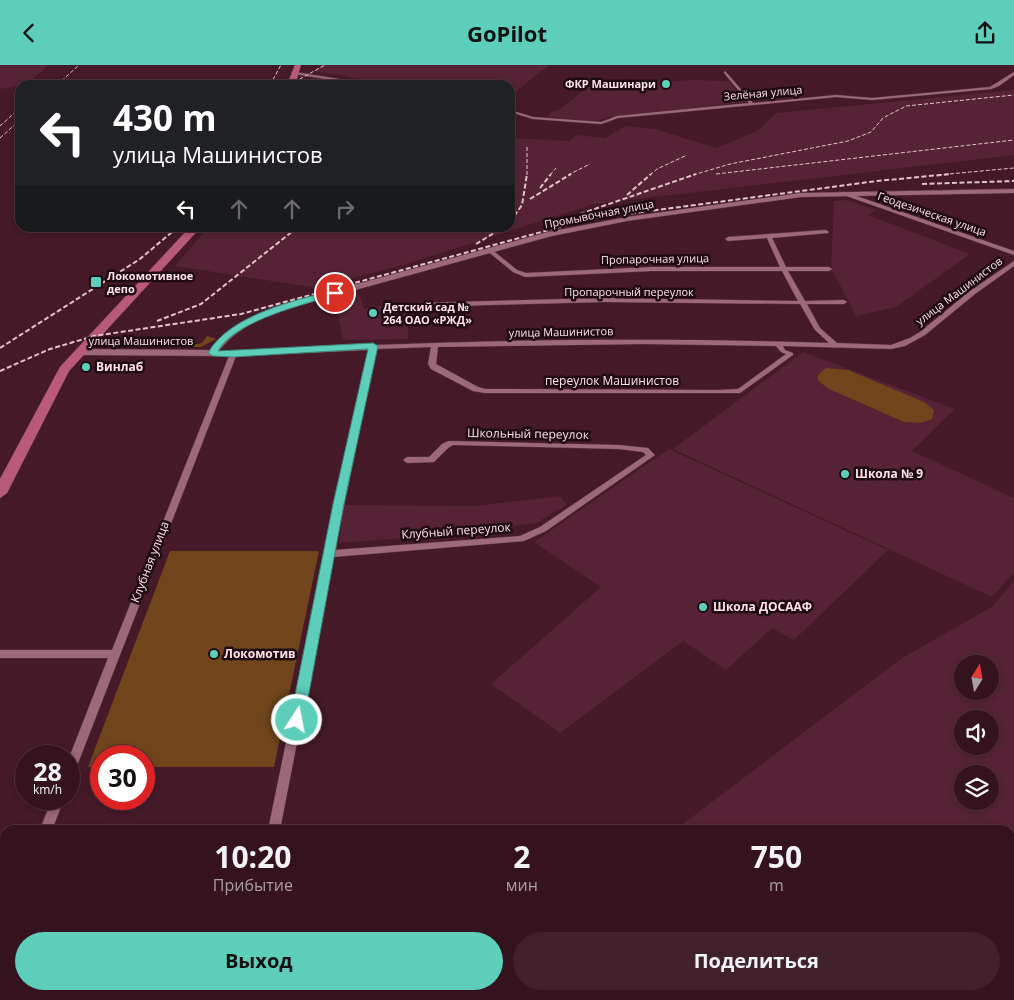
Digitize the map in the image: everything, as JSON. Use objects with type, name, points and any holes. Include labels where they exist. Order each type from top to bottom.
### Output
[{"type":"highway","points":[[292,80],[298,65]]},
{"type":"highway","points":[[0,493],[64,370],[191,232]]},
{"type":"street","points":[[725,72],[751,103]]},
{"type":"street","points":[[294,73],[339,80]]},
{"type":"street","name":"Зелёная улица","points":[[515,113],[533,118],[601,123],[617,117],[751,103],[836,96],[872,99],[991,88],[1000,85],[1008,75],[1014,73]]},
{"type":"street","name":"Промывочная улица","points":[[213,353],[217,345],[232,332],[266,313],[282,307],[551,234],[627,219],[791,196],[843,193],[1014,191]]},
{"type":"street","name":"Геодезическая улица","points":[[843,193],[1014,253]]},
{"type":"street","points":[[728,239],[826,232]]},
{"type":"street","points":[[769,237],[802,303],[818,329],[835,345]]},
{"type":"street","name":"Пропарочная улица","points":[[489,250],[515,271],[525,275],[662,268],[829,269]]},
{"type":"street","name":"улица Машинистов","points":[[81,352],[233,354],[373,346],[611,342],[891,347],[912,340],[946,318],[966,298],[1014,263]]},
{"type":"street","name":"Пропарочный переулок","points":[[414,305],[604,300],[844,302]]},
{"type":"street","name":"переулок Машинистов","points":[[435,345],[433,366],[476,389],[485,391],[709,392],[740,391],[791,355],[783,351],[779,345]]},
{"type":"street","points":[[275,825],[373,346]]},
{"type":"street","name":"Клубная улица","points":[[79,745],[233,354]]},
{"type":"street","name":"Школьный переулок","points":[[407,460],[431,460],[445,446],[452,443],[620,447],[645,450],[650,453],[650,457]]},
{"type":"street","name":"Клубный переулок","points":[[330,554],[521,539],[543,529],[650,457]]},
{"type":"street","points":[[0,655],[114,654]]},
{"type":"street","points":[[48,825],[54,810]]},
{"type":"shaded area","points":[[0,65],[49,65],[32,80],[15,80],[15,86],[0,89]]},
{"type":"shaded area","points":[[323,65],[549,65],[515,92],[515,80],[370,80],[312,71]]},
{"type":"shaded area","points":[[691,80],[729,81],[746,102],[608,117],[597,121],[548,117],[551,112],[559,110],[589,86]]},
{"type":"shaded area","points":[[1014,90],[1014,155],[594,204],[515,229],[515,138],[569,141],[576,135],[605,138],[626,126],[655,129],[716,148],[757,131],[777,113]]},
{"type":"shaded area","points":[[847,200],[876,210],[868,215],[970,254],[896,307],[856,316],[831,268],[834,201]]},
{"type":"shaded area","points":[[205,232],[507,232],[413,262],[317,288],[175,266]]},
{"type":"shaded area","name":"Детский сад № 264 ОАО «РЖД»","points":[[357,288],[364,309],[400,303],[408,308],[408,339],[343,340],[334,294]]},
{"type":"shaded area","points":[[207,336],[216,339],[201,347],[139,347],[132,345],[198,344],[202,343]]},
{"type":"shaded area","name":"Школа № 9","points":[[803,352],[955,409],[912,451],[1014,498],[1014,573],[992,597],[673,449]]},
{"type":"shaded area","points":[[826,368],[848,370],[924,402],[934,410],[932,419],[920,423],[904,422],[827,388],[818,380],[818,375]]},
{"type":"shaded area","name":"Школа ДОСААФ","points":[[669,449],[888,550],[794,640],[772,628],[726,670],[683,641],[560,733],[491,684],[601,587],[534,542]]},
{"type":"shaded area","points":[[560,496],[567,505],[536,523],[457,534],[339,543],[344,505],[477,506]]},
{"type":"shaded area","name":"Локомотив","points":[[170,551],[319,551],[274,767],[155,767],[155,745],[96,745]]},
{"type":"shaded area","points":[[1014,581],[1014,825],[682,825],[902,658],[992,607]]},
{"type":"railway","points":[[62,80],[79,65]]},
{"type":"railway","points":[[273,80],[281,65]]},
{"type":"railway","points":[[298,80],[325,65]]},
{"type":"railway","points":[[694,175],[730,164],[848,141],[871,132],[883,118],[906,106],[1014,95]]},
{"type":"railway","points":[[0,126],[15,112]]},
{"type":"railway","points":[[0,138],[15,124]]},
{"type":"railway","points":[[716,174],[1014,140]]},
{"type":"railway","points":[[527,147],[527,174]]},
{"type":"railway","points":[[650,175],[657,169],[687,155]]},
{"type":"railway","points":[[568,175],[590,164]]},
{"type":"railway","points":[[550,175],[556,168]]},
{"type":"railway","points":[[938,175],[1014,168]]},
{"type":"railway","points":[[515,215],[522,205],[527,174]]},
{"type":"railway","points":[[540,188],[551,174]]},
{"type":"railway","points":[[530,199],[571,174]]},
{"type":"railway","points":[[627,195],[651,174]]},
{"type":"railway","points":[[0,371],[50,349],[94,336],[241,314],[589,219],[877,181],[951,174]]},
{"type":"railway","points":[[580,214],[694,175]]},
{"type":"railway","points":[[922,184],[1014,181]]},
{"type":"railway","points":[[0,348],[140,259],[172,232]]},
{"type":"railway","points":[[157,321],[201,304],[292,232]]},
{"type":"railway","points":[[476,244],[496,232]]},
{"type":"place","name":"ФКР Машинари","points":[[666,84]]},
{"type":"place","name":"Локомотивное депо","points":[[96,282]]},
{"type":"place","name":"Детский сад № 264 ОАО «РЖД»","points":[[373,313]]},
{"type":"place","name":"Винлаб","points":[[86,367]]},
{"type":"place","name":"Школа № 9","points":[[845,474]]},
{"type":"place","name":"Школа ДОСААФ","points":[[703,607]]},
{"type":"place","name":"Локомотив","points":[[214,654]]},
{"type":"route","points":[[297,720],[339,504],[373,346],[233,354],[213,353],[217,345],[225,337],[266,313],[335,293]]}]
